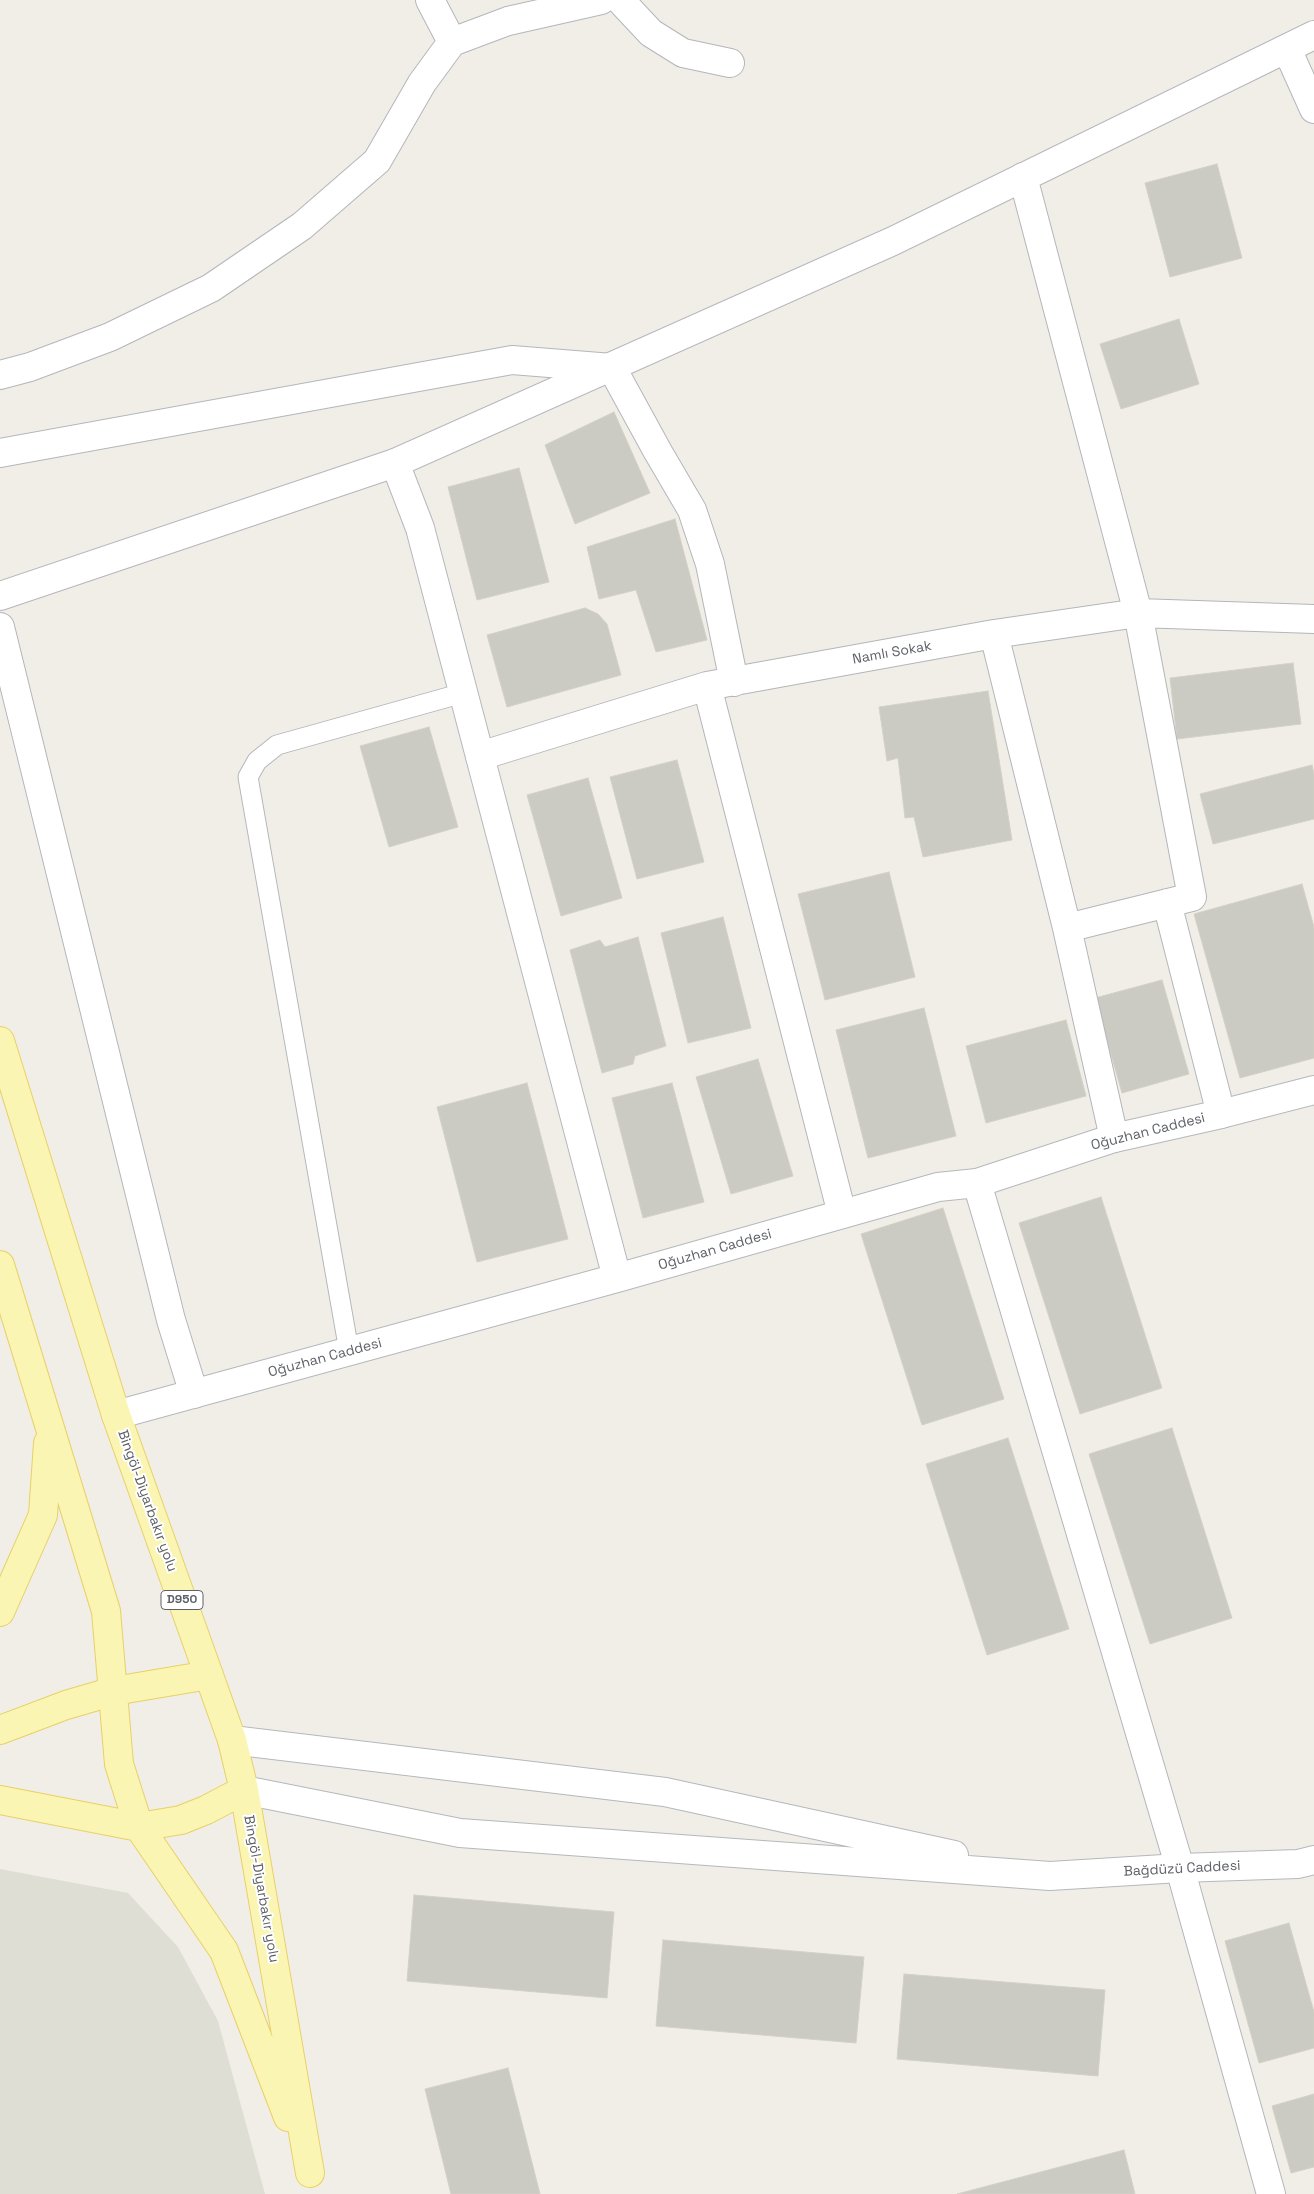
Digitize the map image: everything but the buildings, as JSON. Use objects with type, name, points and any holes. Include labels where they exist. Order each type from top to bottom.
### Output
[{"type":"main road","name":"Bingöl-Diyarbakır yolu","points":[[0,1041],[116,1415],[232,1740],[244,1790],[313,2184]]},
{"type":"main road","name":"Bingöl-Diyarbakır yolu","points":[[0,1265],[106,1611],[119,1764],[139,1827],[224,1951],[313,2184]]},
{"type":"main road","points":[[0,1612],[43,1515],[49,1427]]},
{"type":"main road","points":[[0,1730],[66,1705],[114,1691],[209,1675]]},
{"type":"main road","points":[[0,1800],[139,1827],[181,1820],[206,1810],[244,1790]]},
{"type":"street","points":[[430,0],[452,42]]},
{"type":"street","points":[[0,375],[30,367],[110,337],[211,288],[302,226],[377,161],[422,82],[452,42],[508,21],[602,0]]},
{"type":"street","points":[[620,0],[651,33],[683,53],[730,63]]},
{"type":"street","points":[[0,596],[396,463],[893,241],[1314,35]]},
{"type":"street","points":[[1287,49],[1314,109]]},
{"type":"street","points":[[1023,177],[1138,613],[1192,897],[1067,928]]},
{"type":"street","points":[[0,453],[512,360],[612,368]]},
{"type":"street","points":[[612,368],[692,510],[710,564],[734,682]]},
{"type":"street","points":[[396,463],[420,528],[617,1278]]},
{"type":"street","name":"Namlı Sokak","points":[[480,756],[707,686],[994,634],[1138,613],[1314,620]]},
{"type":"street","points":[[0,627],[171,1320],[194,1394]]},
{"type":"street","points":[[994,634],[1067,928],[1114,1138]]},
{"type":"street","points":[[707,686],[842,1214]]},
{"type":"street","points":[[1167,903],[1221,1114]]},
{"type":"street","name":"Oğuzhan Caddesi","points":[[116,1415],[617,1278],[938,1187],[976,1183],[1114,1138],[1221,1114],[1314,1090]]},
{"type":"street","points":[[976,1183],[1180,1868],[1271,2194]]},
{"type":"street","points":[[232,1740],[666,1792],[1050,1876]]},
{"type":"street","points":[[244,1790],[460,1833],[1050,1876]]},
{"type":"street","name":"Bağdüzü Caddesi","points":[[1050,1876],[1180,1868],[1298,1864],[1314,1860]]},
{"type":"lane","points":[[349,1351],[248,777],[256,761],[277,745],[463,693]]},
{"type":"shaded area","points":[[0,1869],[128,1893],[178,1947],[218,2021],[265,2194],[0,2194]]}]
